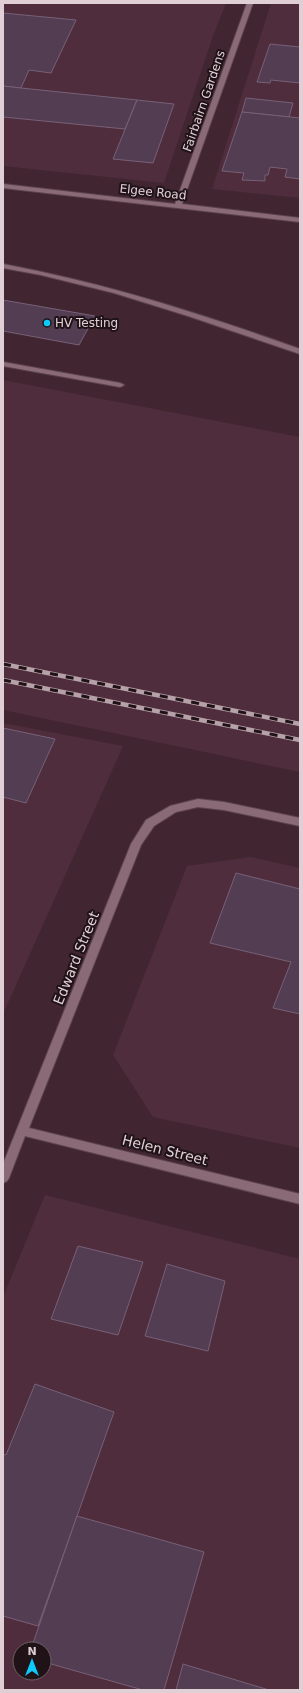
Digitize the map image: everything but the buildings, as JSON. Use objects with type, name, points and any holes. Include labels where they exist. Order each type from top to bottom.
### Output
[{"type":"street","name":"Fairbairn Gardens","points":[[178,206],[250,3]]},
{"type":"street","name":"Elgee Road","points":[[3,186],[300,220]]},
{"type":"street","points":[[3,266],[126,294],[160,304],[300,352]]},
{"type":"street","points":[[3,364],[120,385]]},
{"type":"street","name":"Edward Street","points":[[3,1178],[136,844],[150,823],[173,809],[198,803],[224,806],[300,822]]},
{"type":"street","name":"Helen Street","points":[[22,1131],[300,1199]]},
{"type":"shaded area","points":[[3,3],[226,3],[214,33],[164,183],[3,166]]},
{"type":"shaded area","points":[[271,3],[300,3],[300,198],[212,189]]},
{"type":"shaded area","points":[[3,380],[300,437],[300,772],[3,710]]},
{"type":"shaded area","points":[[3,723],[123,746],[3,1014]]},
{"type":"shaded area","points":[[251,857],[300,868],[300,1148],[153,1117],[113,1055],[187,866]]},
{"type":"shaded area","points":[[45,1195],[300,1259],[300,1690],[3,1690],[3,1297]]},
{"type":"railway","points":[[3,664],[300,724]]},
{"type":"railway","points":[[3,680],[300,740]]},
{"type":"place","name":"HV Testing","points":[[47,323]]}]
